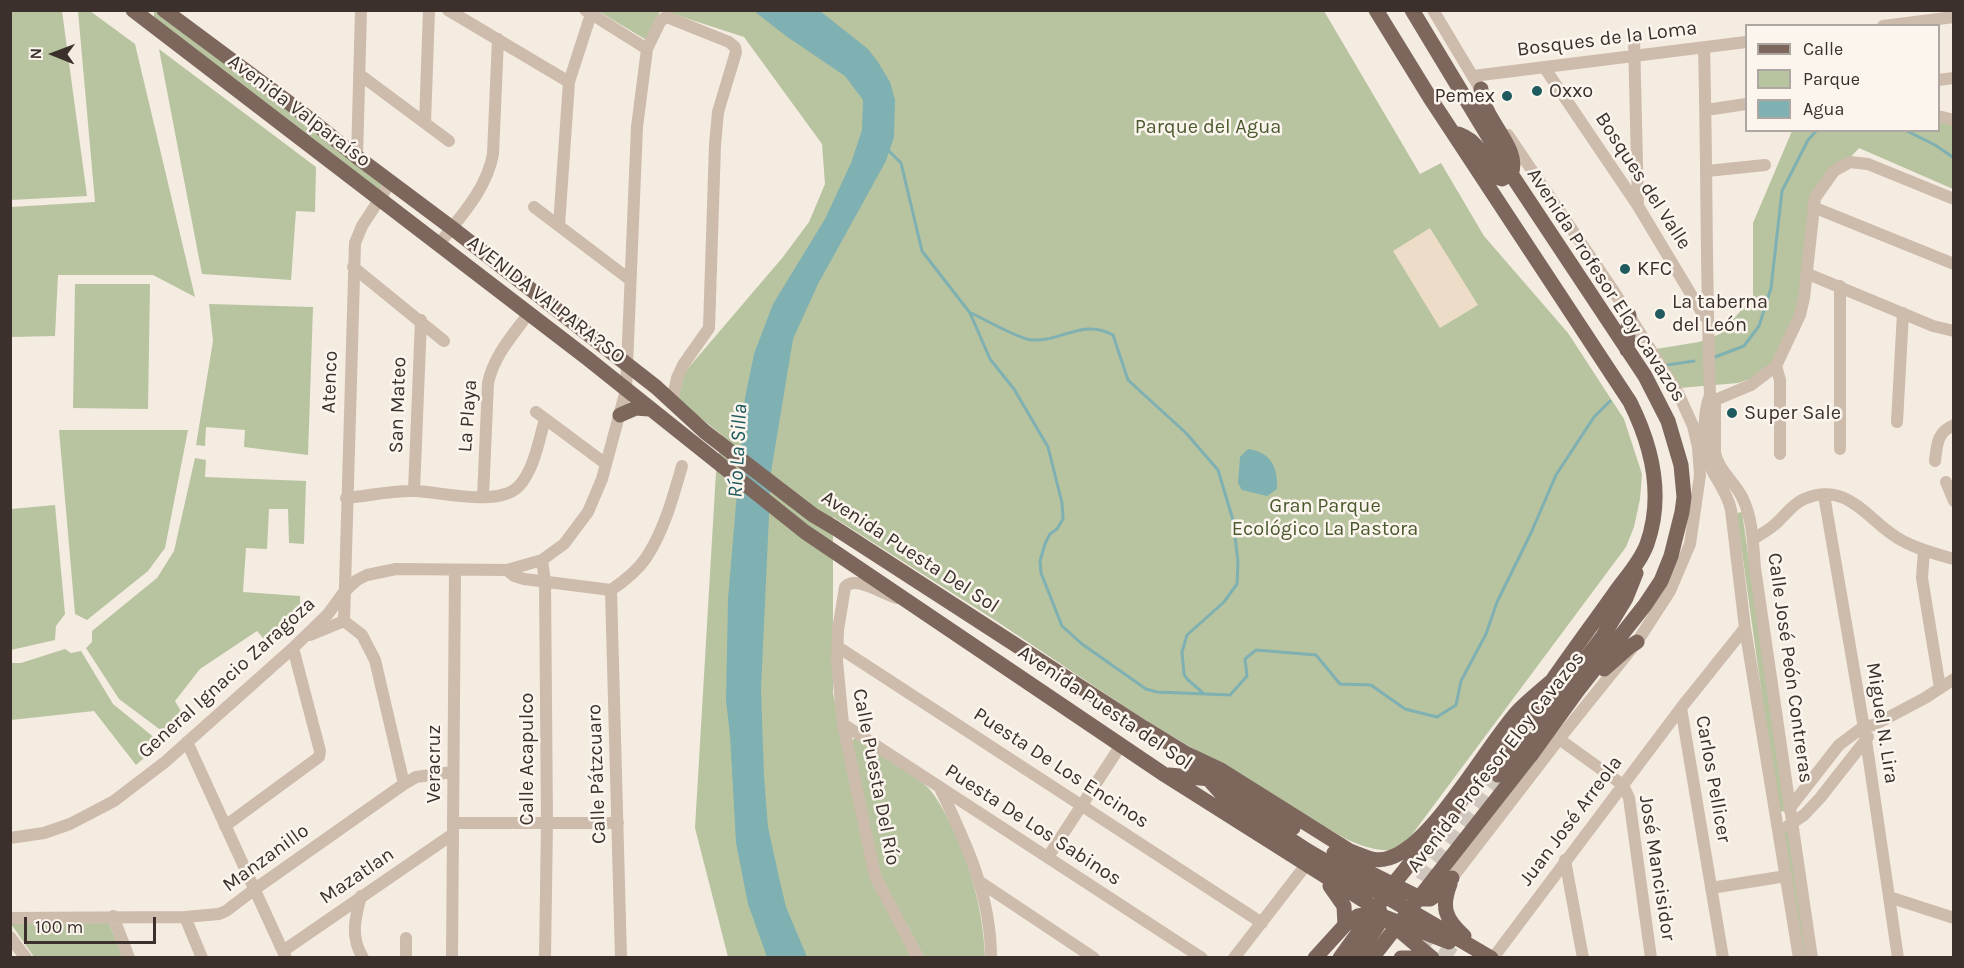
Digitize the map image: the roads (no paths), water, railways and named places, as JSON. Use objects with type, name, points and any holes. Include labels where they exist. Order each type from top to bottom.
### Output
[{"type":"main road","name":"Avenida Valparaíso","points":[[133,10],[439,244]]},
{"type":"main road","name":"Avenida Valparaíso","points":[[164,10],[452,228]]},
{"type":"main road","name":"Avenida Profesor Eloy Cavazos","points":[[1376,10],[1453,133],[1630,402],[1641,424],[1651,454],[1654,490],[1650,530],[1641,556],[1510,740],[1381,909]]},
{"type":"main road","name":"Avenida Profesor Eloy Cavazos","points":[[1372,957],[1410,917],[1578,690],[1645,605],[1671,556],[1683,504],[1684,482],[1668,421],[1657,396],[1511,174],[1412,10]]},
{"type":"main road","points":[[1453,133],[1473,140],[1496,177],[1502,179],[1511,174],[1514,165],[1512,153],[1482,104],[1481,90]]},
{"type":"main road","name":"AVENIDA VALPARA?SO","points":[[452,228],[627,366]]},
{"type":"main road","name":"AVENIDA VALPARA?SO","points":[[439,244],[626,390]]},
{"type":"main road","points":[[1627,350],[1629,315]]},
{"type":"main road","name":"Avenida Puesta Del Sol","points":[[627,366],[672,401],[705,432],[813,515],[1185,753]]},
{"type":"main road","name":"Avenida Puesta Del Sol","points":[[626,390],[805,532]]},
{"type":"main road","points":[[620,415],[636,408],[649,409]]},
{"type":"main road","name":"Avenida Puesta del Sol","points":[[805,532],[1166,775],[1322,876],[1381,909]]},
{"type":"main road","points":[[1498,775],[1603,636],[1626,598],[1641,556]]},
{"type":"main road","points":[[1578,690],[1637,642]]},
{"type":"main road","points":[[1185,753],[1221,770],[1333,842],[1358,855],[1383,860],[1415,844],[1432,826],[1518,711],[1552,680]]},
{"type":"main road","points":[[1092,725],[1095,715],[1107,705]]},
{"type":"main road","points":[[1127,749],[1139,750],[1144,743],[1143,728]]},
{"type":"main road","name":"Avenida Puesta del Sol","points":[[1185,753],[1221,793],[1234,803],[1308,852],[1368,885],[1410,917]]},
{"type":"main road","points":[[1166,775],[1210,779],[1226,785],[1362,869],[1422,899],[1430,899],[1452,878]]},
{"type":"main road","points":[[1401,890],[1399,874],[1402,858],[1407,849]]},
{"type":"main road","points":[[1322,876],[1344,906],[1345,925]]},
{"type":"main road","points":[[1452,878],[1445,898],[1445,911],[1456,929],[1486,956]]},
{"type":"main road","points":[[1368,885],[1381,909],[1433,957]]},
{"type":"main road","points":[[1315,957],[1345,925],[1358,916],[1381,909],[1410,917],[1486,956]]},
{"type":"main road","points":[[1340,957],[1381,909]]},
{"type":"main road","points":[[1356,957],[1377,928],[1381,909]]},
{"type":"main road","points":[[1433,957],[1432,952],[1435,946],[1445,935]]},
{"type":"main road","points":[[1401,957],[1416,957]]},
{"type":"street","points":[[357,157],[361,10]]},
{"type":"street","points":[[425,123],[429,10]]},
{"type":"street","points":[[448,10],[569,82]]},
{"type":"street","points":[[1433,10],[1512,141],[1629,315],[1679,395],[1693,426],[1700,460],[1694,528],[1685,559],[1670,591],[1637,642],[1452,878]]},
{"type":"street","points":[[559,225],[569,82],[588,12],[647,49]]},
{"type":"street","points":[[1899,24],[1953,17]]},
{"type":"street","points":[[507,570],[542,560],[564,544],[588,512],[597,495],[620,415],[626,390],[637,127],[647,49],[664,18],[729,42],[735,47],[736,58],[726,81],[718,112],[709,328],[683,365],[677,378],[672,401]]},
{"type":"street","points":[[1634,38],[1638,206]]},
{"type":"street","points":[[439,244],[485,183],[490,170],[493,154],[498,39]]},
{"type":"street","name":"Bosques de la Loma","points":[[1473,76],[1745,42]]},
{"type":"street","name":"Calle José Peón Contreras","points":[[1704,48],[1707,317],[1715,453],[1717,461],[1739,491],[1746,506],[1753,539],[1755,568],[1812,957]]},
{"type":"street","name":"Bosques del Valle","points":[[1544,67],[1638,206],[1704,316],[1707,317]]},
{"type":"street","points":[[359,74],[449,141]]},
{"type":"street","points":[[1706,110],[1745,104]]},
{"type":"street","points":[[1711,400],[1751,385],[1776,366],[1800,315],[1808,274],[1815,198],[1834,171],[1845,164],[1858,162],[1868,164],[1953,199]]},
{"type":"street","points":[[1707,171],[1765,165]]},
{"type":"street","name":"Atenco","points":[[344,621],[355,243],[362,226],[390,183]]},
{"type":"street","points":[[534,207],[629,279]]},
{"type":"street","points":[[1813,207],[1953,264]]},
{"type":"street","points":[[353,267],[444,341]]},
{"type":"street","points":[[1808,274],[1933,326],[1953,331]]},
{"type":"street","points":[[1840,286],[1840,449]]},
{"type":"street","name":"La Playa","points":[[483,497],[488,383],[491,369],[496,358],[529,313]]},
{"type":"street","points":[[1897,422],[1903,313]]},
{"type":"street","name":"San Mateo","points":[[414,491],[421,320]]},
{"type":"street","points":[[1776,366],[1780,380],[1780,454]]},
{"type":"street","name":"Calle José Peón Contreras","points":[[1711,400],[1706,421],[1708,460],[1730,500],[1745,628],[1799,957]]},
{"type":"street","points":[[346,498],[414,491],[483,497],[510,493],[522,482],[530,466],[540,416],[606,464]]},
{"type":"street","points":[[1693,426],[1701,426],[1706,421]]},
{"type":"street","points":[[1935,461],[1939,435],[1953,424]]},
{"type":"street","points":[[611,590],[624,581],[645,560],[665,518],[682,466]]},
{"type":"street","points":[[1946,482],[1953,501]]},
{"type":"street","points":[[1698,493],[1709,484],[1717,483],[1722,486]]},
{"type":"street","points":[[1753,539],[1772,527],[1805,498],[1824,495],[1839,496],[1852,501],[1888,532],[1924,550],[1953,559]]},
{"type":"street","name":"Miguel N. Lira","points":[[1824,495],[1868,726]]},
{"type":"street","points":[[1731,510],[1746,506]]},
{"type":"street","points":[[1924,550],[1923,578],[1940,688]]},
{"type":"street","name":"Calle Acapulco","points":[[542,560],[545,581],[547,823],[545,957]]},
{"type":"street","name":"General Ignacio Zaragoza","points":[[10,838],[44,833],[70,824],[104,808],[149,776],[304,638],[357,580],[380,571],[396,569],[507,570],[519,578],[611,590]]},
{"type":"street","name":"Veracruz","points":[[452,957],[455,570]]},
{"type":"street","name":"Calle Puesta Del Río","points":[[905,599],[886,595],[858,582],[848,584],[844,590],[841,605],[838,678],[843,724],[875,876],[918,957]]},
{"type":"street","name":"Calle Pátzcuaro","points":[[611,590],[621,957]]},
{"type":"street","points":[[304,638],[344,621],[362,635],[375,660],[404,784]]},
{"type":"street","name":"Carlos Pellicer","points":[[1722,957],[1681,708],[1745,628]]},
{"type":"street","name":"Puesta De Los Encinos","points":[[838,647],[1262,923]]},
{"type":"street","points":[[225,826],[319,757],[320,751],[308,698],[293,648]]},
{"type":"street","points":[[1777,826],[1839,745],[1868,726],[1925,698],[1953,679]]},
{"type":"street","name":"Juan José Arreola","points":[[1486,956],[1565,861],[1681,708]]},
{"type":"street","name":"Puesta De Los Sabinos","points":[[843,724],[1202,957]]},
{"type":"street","points":[[1777,826],[1793,823],[1820,798],[1866,740],[1868,726]]},
{"type":"street","points":[[1559,740],[1623,785]]},
{"type":"street","name":"Miguel N. Lira","points":[[1866,740],[1898,957]]},
{"type":"street","points":[[187,742],[285,954]]},
{"type":"street","points":[[1048,857],[1082,805],[1127,749]]},
{"type":"street","name":"Manzanillo","points":[[10,918],[185,917],[219,914],[404,784],[416,777],[453,772]]},
{"type":"street","name":"José Mancisidor","points":[[1623,785],[1629,798],[1651,957]]},
{"type":"street","points":[[939,787],[968,846],[980,882],[989,921],[991,957]]},
{"type":"street","points":[[453,828],[547,823],[618,823]]},
{"type":"street","name":"Mazatlan","points":[[285,954],[453,828]]},
{"type":"street","points":[[1565,861],[1583,957]]},
{"type":"street","points":[[1234,957],[1306,865]]},
{"type":"street","points":[[1712,888],[1786,876]]},
{"type":"street","points":[[980,882],[1094,957]]},
{"type":"street","points":[[361,896],[354,922],[358,949],[363,957]]},
{"type":"street","points":[[1889,897],[1953,918]]},
{"type":"street","points":[[113,916],[129,957]]},
{"type":"street","points":[[185,917],[202,957]]},
{"type":"street","points":[[10,937],[26,957]]},
{"type":"street","points":[[406,938],[406,957]]},
{"type":"water","points":[[754,11],[820,11],[868,49],[890,82],[895,100],[894,137],[886,161],[818,284],[793,339],[771,472],[761,689],[764,776],[768,827],[780,882],[786,907],[807,957],[767,957],[748,904],[736,843],[726,700],[728,599],[745,398],[754,354],[773,304],[825,219],[851,163],[862,130],[863,100],[845,76]]},
{"type":"water","points":[[1248,449],[1262,453],[1272,462],[1277,489],[1267,496],[1242,490],[1238,483],[1240,457]]},
{"type":"waterway","points":[[1715,357],[1744,346],[1759,326],[1771,288],[1782,191],[1808,140],[1815,132]]},
{"type":"waterway","points":[[1909,132],[1954,158]]},
{"type":"waterway","points":[[886,148],[901,163],[922,251],[970,313],[990,359],[1014,389],[1048,447],[1062,503],[1063,519],[1057,529],[1050,534],[1040,561],[1041,573],[1062,626],[1082,644],[1146,689],[1157,692],[1230,695],[1247,676],[1245,659],[1256,650],[1316,655],[1340,684],[1371,685],[1405,709],[1437,717],[1456,705],[1461,681],[1486,634],[1497,602],[1556,475],[1594,417],[1610,401]]},
{"type":"waterway","points":[[971,313],[1010,333],[1031,340],[1042,340],[1092,329],[1113,335],[1128,380],[1186,433],[1218,470],[1233,520],[1238,562],[1237,584],[1224,602],[1187,635],[1182,652],[1184,674],[1203,693]]},
{"type":"waterway","points":[[1667,365],[1694,361]]},
{"type":"tunnel","points":[[1418,903],[1419,887],[1432,863],[1498,775]]},
{"type":"tunnel","points":[[1425,931],[1439,946],[1457,958]]},
{"type":"place","name":"Oxxo","points":[[1537,91]]},
{"type":"place","name":"Pemex","points":[[1507,96]]},
{"type":"place","name":"KFC","points":[[1625,269]]},
{"type":"place","name":"La taberna del León","points":[[1660,314]]},
{"type":"place","name":"Super Sale","points":[[1732,413]]},
{"type":"park label","name":"Parque del Agua","points":[[1208,127]]},
{"type":"park label","name":"Gran Parque Ecológico La Pastora","points":[[1325,518]]},
{"type":"water label","name":"Río La Silla","points":[[738,451]]}]
